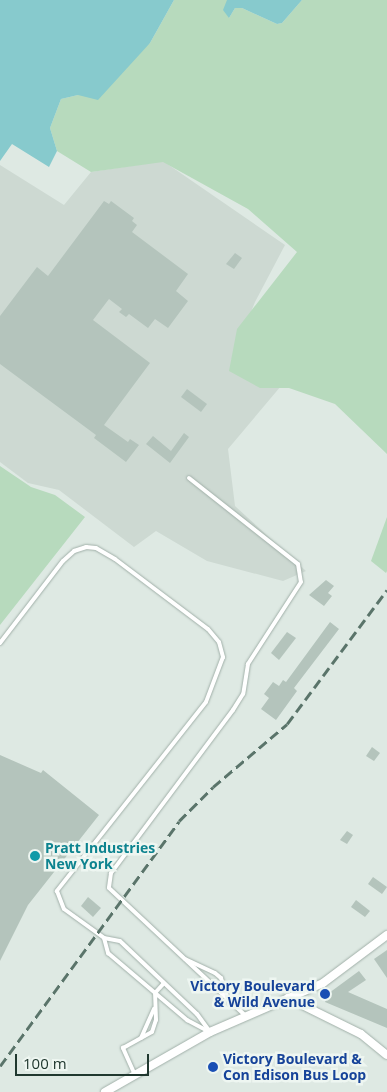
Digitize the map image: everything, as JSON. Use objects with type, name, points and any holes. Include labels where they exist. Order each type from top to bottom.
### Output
[{"type":"street","points":[[105,1092],[210,1032],[288,998],[339,972],[387,935]]},
{"type":"street","points":[[288,998],[360,1034],[387,1055]]},
{"type":"lane","points":[[189,478],[298,564],[301,573],[298,589],[248,664],[243,694],[233,710],[111,873],[111,892],[246,1016]]},
{"type":"lane","points":[[1,639],[63,561],[80,548],[91,547],[115,559],[208,629],[223,651],[206,702],[57,891],[64,909],[104,938],[120,941],[197,1014],[210,1032]]},
{"type":"lane","points":[[104,938],[108,953],[187,1020],[210,1032]]},
{"type":"lane","points":[[183,958],[215,973],[221,978],[229,1000]]},
{"type":"lane","points":[[135,1075],[123,1051],[126,1046],[154,1030],[155,992],[164,983]]},
{"type":"lane","points":[[141,1038],[154,1009]]},
{"type":"shaded area","points":[[163,161],[285,245],[255,302],[231,361],[281,386],[228,449],[235,506],[306,571],[283,581],[207,561],[156,531],[134,547],[59,490],[28,483],[0,462],[0,165],[64,205],[91,172]]},
{"type":"green space","points":[[174,0],[227,0],[229,18],[235,8],[242,8],[277,24],[282,23],[302,0],[387,0],[387,454],[335,404],[289,388],[260,388],[229,371],[237,329],[297,252],[248,209],[163,162],[91,172],[57,151],[50,128],[61,99],[78,95],[150,43]]},
{"type":"green space","points":[[0,466],[31,487],[55,495],[85,517],[0,625]]},
{"type":"green space","points":[[387,517],[387,571],[386,573],[371,561]]},
{"type":"water","points":[[0,0],[174,0],[150,43],[98,100],[78,95],[61,99],[50,128],[57,151],[49,167],[12,144],[0,161]]},
{"type":"water","points":[[227,0],[302,0],[282,23],[277,24],[242,8],[235,8],[229,18],[223,10]]},
{"type":"building","points":[[104,201],[109,204],[111,201],[134,218],[132,221],[137,225],[132,232],[188,274],[176,291],[188,301],[168,328],[155,319],[148,328],[129,314],[126,317],[119,312],[122,309],[109,299],[93,320],[150,363],[104,425],[128,442],[130,439],[139,445],[126,462],[94,438],[96,435],[0,364],[0,316],[37,267],[48,276]]},
{"type":"building","points":[[235,253],[242,258],[234,269],[226,264]]},
{"type":"building","points":[[187,389],[207,404],[201,412],[181,397]]},
{"type":"building","points":[[184,433],[189,437],[170,463],[146,444],[153,436],[171,451]]},
{"type":"building","points":[[326,580],[334,586],[328,593],[332,596],[324,606],[309,595]]},
{"type":"building","points":[[330,622],[339,629],[294,688],[297,691],[276,720],[261,709],[269,698],[264,694],[273,682],[279,686],[283,680],[286,682]]},
{"type":"building","points":[[287,632],[296,638],[279,660],[271,653]]},
{"type":"building","points":[[372,747],[380,753],[374,761],[366,756]]},
{"type":"building","name":"Pratt Industries New York","points":[[0,755],[41,773],[43,770],[99,815],[28,905],[0,961]]},
{"type":"building","points":[[347,831],[353,835],[347,844],[340,840]]},
{"type":"building","points":[[373,877],[387,887],[382,894],[368,884]]},
{"type":"building","points":[[88,897],[101,908],[93,917],[81,906]]},
{"type":"building","points":[[356,900],[370,911],[365,917],[351,907]]},
{"type":"building","points":[[387,950],[387,978],[374,959]]},
{"type":"building","points":[[359,971],[366,980],[348,992],[387,1009],[387,1028],[325,1002],[329,993]]},
{"type":"railway","points":[[0,1066],[179,821],[213,787],[287,724],[387,590]]},
{"type":"place","name":"Pratt Industries New York","points":[[35,856]]},
{"type":"place","name":"Victory Boulevard & Wild Avenue","points":[[325,994]]},
{"type":"place","name":"Victory Boulevard & Con Edison Bus Loop","points":[[213,1067]]}]
